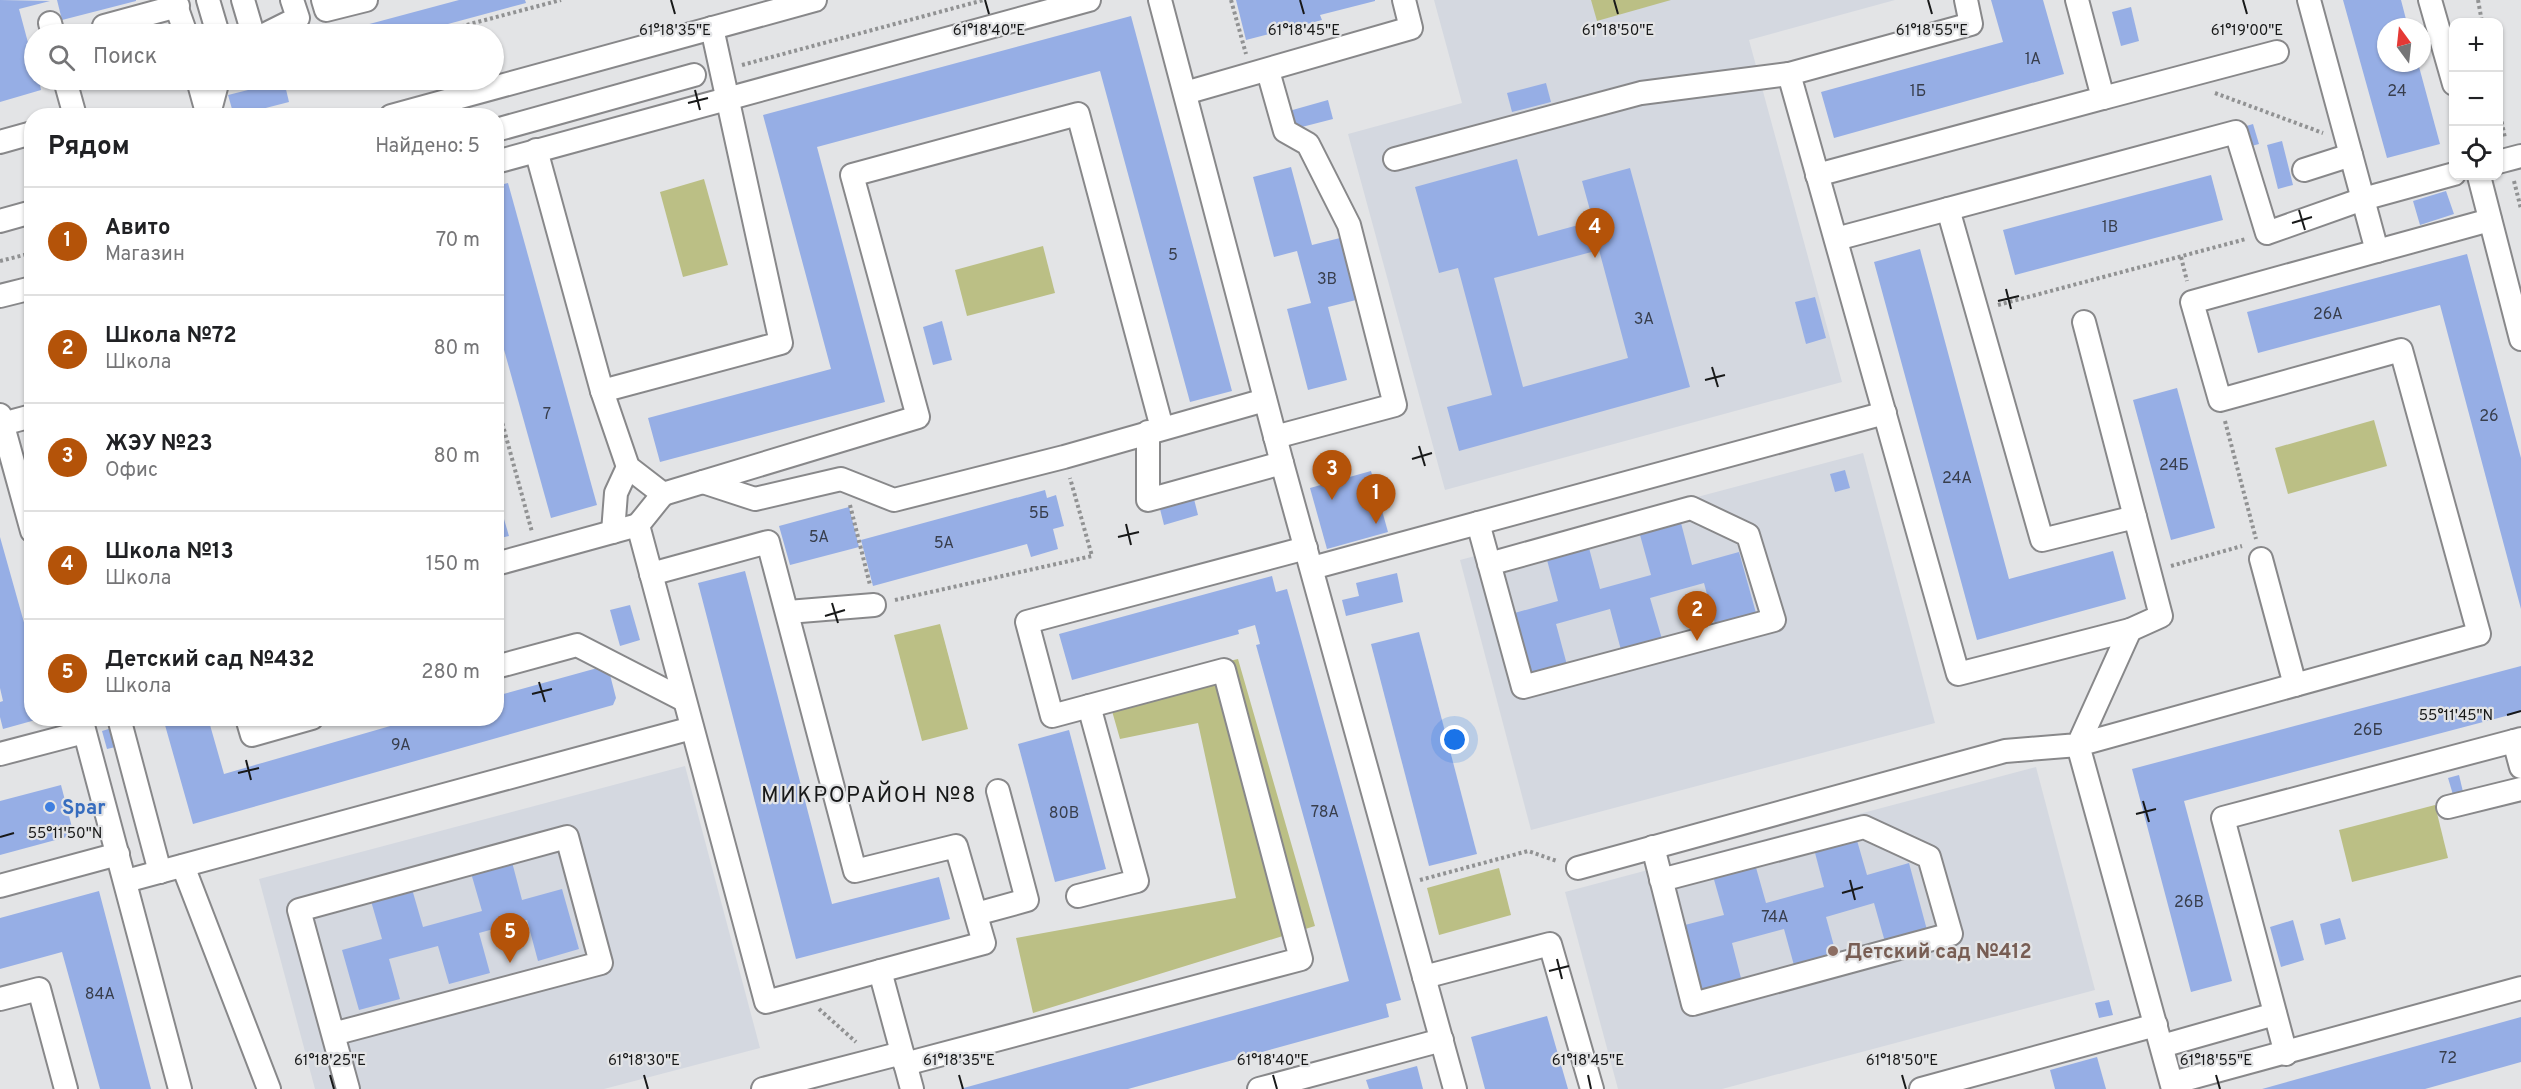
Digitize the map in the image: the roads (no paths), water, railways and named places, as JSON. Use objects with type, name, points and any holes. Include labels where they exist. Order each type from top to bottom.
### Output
[{"type":"street","points":[[208,0],[215,24]]},
{"type":"street","points":[[243,0],[250,24]]},
{"type":"street","points":[[278,24],[295,9],[366,0]]},
{"type":"street","points":[[504,85],[815,0]]},
{"type":"street","points":[[504,160],[1089,0]]},
{"type":"street","points":[[1160,0],[1282,463],[1455,1089]]},
{"type":"street","points":[[1185,93],[1411,28],[1404,0]]},
{"type":"street","points":[[1395,159],[1641,93],[1789,74],[1971,24],[1966,0]]},
{"type":"street","points":[[2077,0],[2103,98]]},
{"type":"street","points":[[2309,0],[2378,251]]},
{"type":"street","points":[[2430,0],[2451,72]]},
{"type":"street","points":[[110,24],[176,3],[183,24]]},
{"type":"street","points":[[602,391],[782,343],[712,28]]},
{"type":"street","points":[[1817,175],[2277,52]]},
{"type":"street","points":[[1260,73],[1285,131],[1308,144],[1349,225],[1395,405],[1275,437]]},
{"type":"street","points":[[1789,74],[1958,674],[2130,630],[2161,616],[2084,322]]},
{"type":"street","points":[[504,128],[694,75]]},
{"type":"street","points":[[68,90],[73,108]]},
{"type":"street","points":[[201,90],[206,108]]},
{"type":"street","points":[[210,108],[215,90]]},
{"type":"street","points":[[420,108],[486,90]]},
{"type":"street","points":[[504,562],[638,525],[663,494],[918,417],[852,175],[1077,114],[1155,430],[1148,500],[1282,463]]},
{"type":"street","points":[[1836,239],[2236,132],[2267,233],[2363,199],[2449,175]]},
{"type":"street","points":[[0,142],[24,135]]},
{"type":"street","points":[[2304,170],[2349,149]]},
{"type":"street","points":[[536,150],[602,391],[628,467],[663,494]]},
{"type":"street","points":[[2503,161],[2521,156]]},
{"type":"street","points":[[2480,180],[2521,339]]},
{"type":"street","points":[[1948,209],[2042,540],[2135,517]]},
{"type":"street","points":[[0,221],[24,214]]},
{"type":"street","points":[[1578,868],[2005,751],[2078,745],[2479,634],[2401,350],[2220,400],[2192,302],[2490,220]]},
{"type":"street","points":[[0,296],[24,290]]},
{"type":"street","points":[[703,482],[755,499],[841,479],[894,500],[1064,457],[1265,400]]},
{"type":"street","points":[[763,1089],[876,1060],[903,1059],[1301,958],[1224,670],[1052,716],[1027,622],[1309,558],[1478,523],[1885,413]]},
{"type":"street","points":[[24,417],[1,419],[24,502]]},
{"type":"street","points":[[613,532],[616,493],[628,467]]},
{"type":"street","points":[[1478,523],[1489,564],[1523,687],[1774,620],[1748,534],[1691,508],[1489,564]]},
{"type":"street","points":[[638,525],[684,700],[766,1002],[984,943],[956,846],[855,872],[768,542],[651,574]]},
{"type":"street","points":[[2261,559],[2295,685]]},
{"type":"street","points":[[788,612],[874,605]]},
{"type":"street","points":[[2130,630],[2078,745],[2173,1086],[2521,988]]},
{"type":"street","points":[[504,666],[578,645],[684,700]]},
{"type":"street","points":[[1078,896],[1137,881],[1089,706]]},
{"type":"street","points":[[0,754],[79,726]]},
{"type":"street","points":[[82,726],[126,881],[180,1089]]},
{"type":"street","points":[[121,726],[160,872]]},
{"type":"street","points":[[249,726],[252,735],[284,726]]},
{"type":"street","points":[[126,881],[692,728]]},
{"type":"street","points":[[2286,1054],[2223,818],[2517,740],[2521,767]]},
{"type":"street","points":[[2448,807],[2521,789]]},
{"type":"street","points":[[976,914],[1027,900],[998,791]]},
{"type":"street","points":[[1653,847],[1661,880],[1693,1004],[1951,934],[1929,857],[1864,827],[1661,880]]},
{"type":"street","points":[[333,1034],[601,963],[567,837],[299,910],[348,1089]]},
{"type":"street","points":[[0,886],[118,854]]},
{"type":"street","points":[[183,866],[269,1089]]},
{"type":"street","points":[[1424,977],[1550,944],[1592,1089]]},
{"type":"street","points":[[880,971],[912,1089]]},
{"type":"street","points":[[0,999],[39,989],[66,1089]]},
{"type":"street","points":[[1921,1089],[2159,1036],[2275,1014]]},
{"type":"street","points":[[1259,1089],[1442,1040]]},
{"type":"place","name":"Школа №13","points":[[1595,258]]},
{"type":"place","name":"ЖЭУ №23","points":[[1332,500]]},
{"type":"place","name":"Авито","points":[[1376,524]]},
{"type":"place","name":"Школа №72","points":[[1697,641]]},
{"type":"place","name":"Spar","points":[[50,807]]},
{"type":"place","name":"Детский сад №412","points":[[1833,951]]},
{"type":"place","name":"Детский сад №432","points":[[510,963]]},
{"type":"district","name":"МИКРОРАЙОН №8","points":[[869,794]]}]
